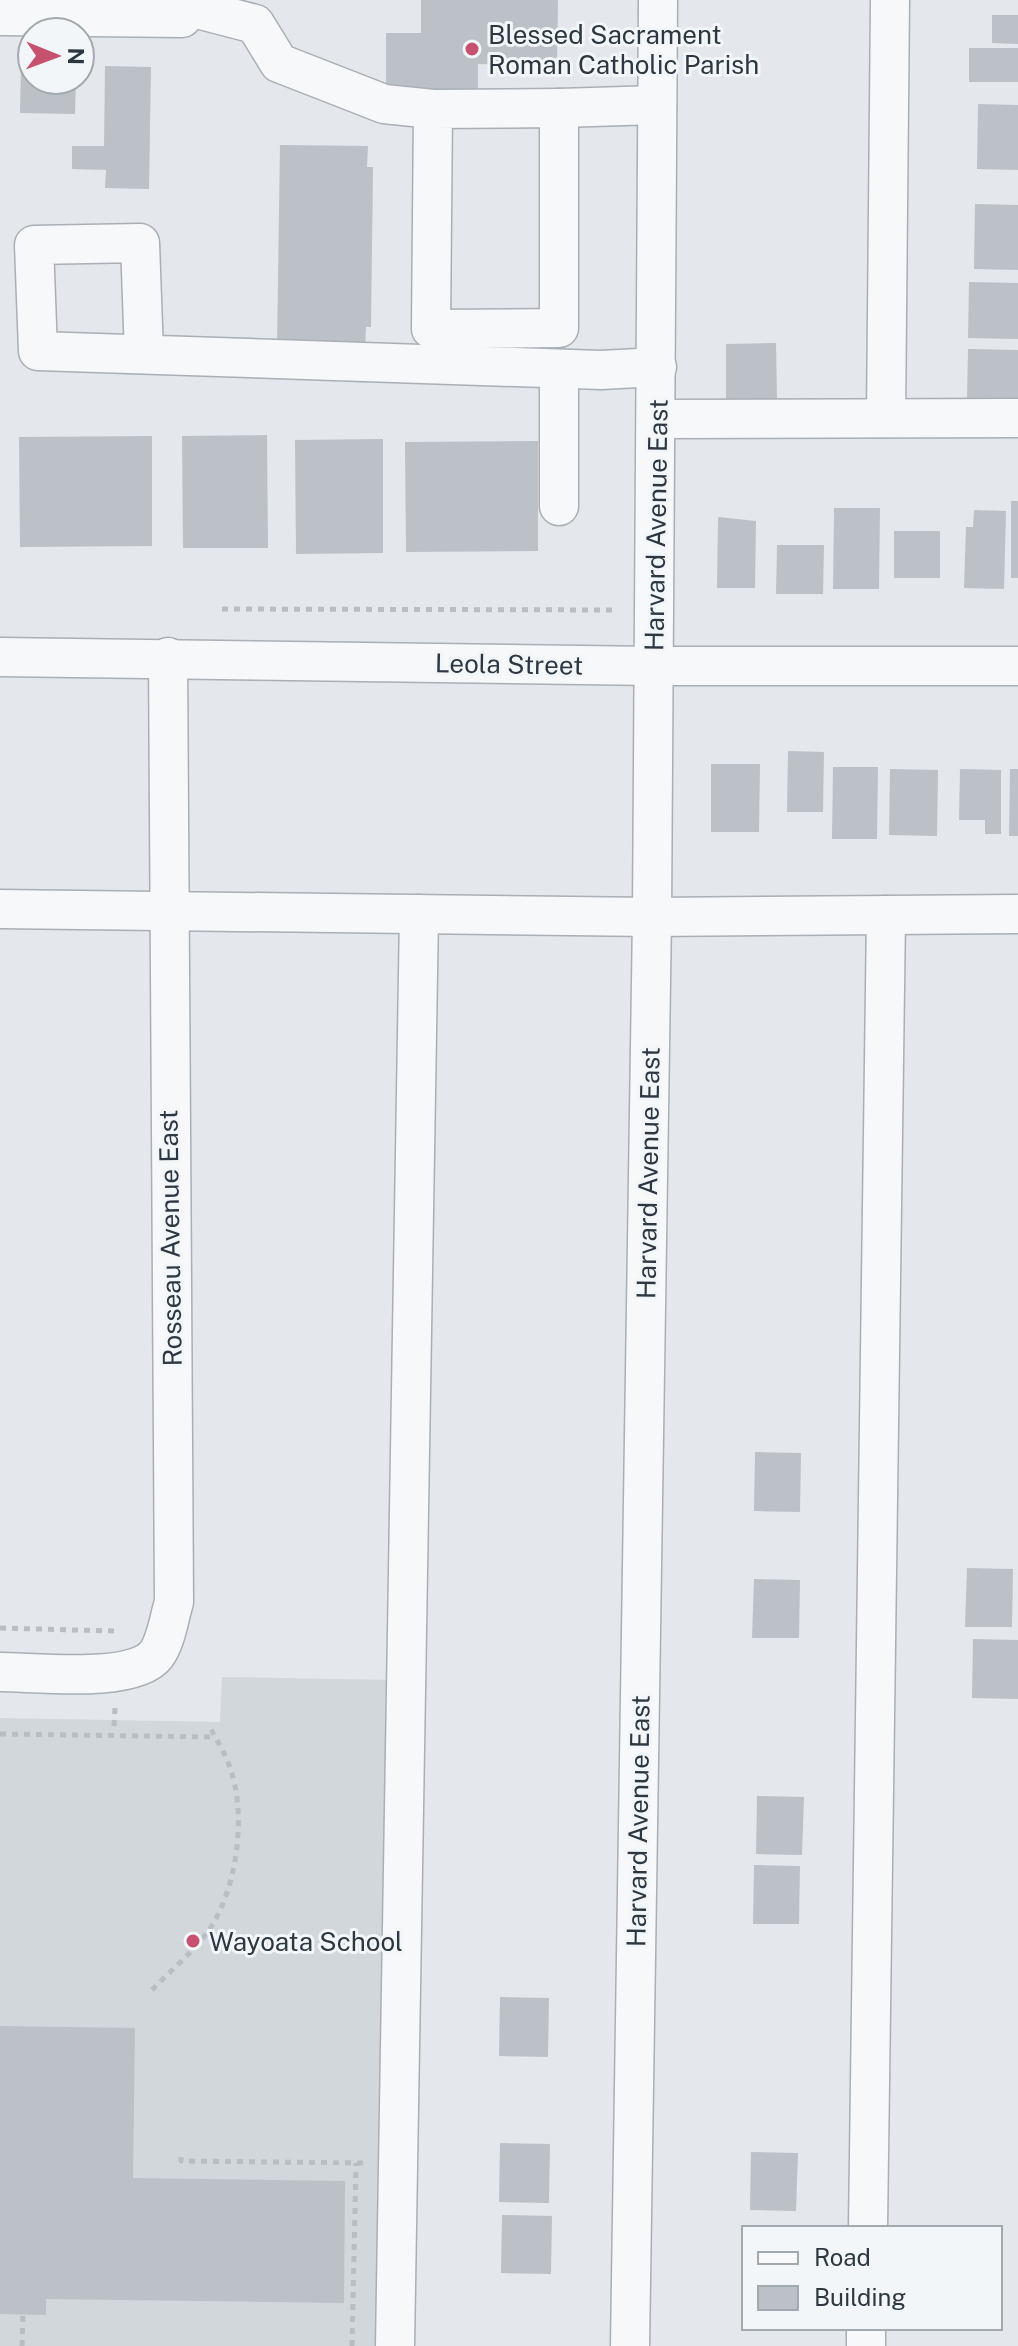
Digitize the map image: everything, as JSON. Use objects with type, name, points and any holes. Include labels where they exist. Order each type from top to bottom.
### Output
[{"type":"street","name":"Harvard Avenue East","points":[[630,2346],[652,917],[658,0]]},
{"type":"street","points":[[886,418],[890,0]]},
{"type":"street","points":[[0,16],[182,8],[255,24],[279,63],[384,104],[433,109],[657,105]]},
{"type":"street","points":[[433,109],[431,329],[445,329],[559,328],[559,108]]},
{"type":"street","points":[[144,354],[559,369],[657,367]]},
{"type":"street","points":[[559,369],[559,506]]},
{"type":"street","points":[[657,419],[1018,418]]},
{"type":"street","name":"Leola Street","points":[[0,657],[654,666],[1018,666]]},
{"type":"street","name":"Rosseau Avenue East","points":[[0,1672],[115,1672],[136,1669],[156,1655],[174,1602],[167,910],[168,657]]},
{"type":"street","points":[[0,909],[652,917],[1018,914]]},
{"type":"street","points":[[395,2346],[419,914]]},
{"type":"street","points":[[868,2226],[886,915]]},
{"type":"path","points":[[222,609],[655,611]]},
{"type":"path","points":[[152,1990],[211,1927],[229,1885],[237,1839],[236,1799],[229,1764],[209,1726]]},
{"type":"path","points":[[0,1734],[215,1737]]},
{"type":"path","points":[[181,2157],[181,2161],[363,2164],[363,2152],[398,2153]]},
{"type":"path","points":[[352,2346],[356,2163]]},
{"type":"path","points":[[22,2346],[23,2315]]},
{"type":"shaded area","name":"Wayoata School","points":[[222,1677],[392,1680],[379,2346],[0,2346],[0,1718],[220,1722]]},
{"type":"building","name":"Blessed Sacrament Roman Catholic Parish","points":[[421,0],[558,0],[557,65],[478,64],[478,95],[386,94],[386,33],[421,33]]},
{"type":"building","points":[[992,15],[1018,15],[1018,44],[992,43]]},
{"type":"building","points":[[969,48],[1018,48],[1018,82],[969,82]]},
{"type":"building","points":[[105,66],[151,67],[149,189],[105,188],[106,170],[72,169],[72,146],[104,146]]},
{"type":"building","points":[[20,96],[76,96],[75,114],[20,113]]},
{"type":"building","points":[[978,104],[1018,105],[1018,170],[977,169]]},
{"type":"building","points":[[280,145],[368,146],[367,167],[373,167],[371,327],[366,327],[365,348],[277,347]]},
{"type":"building","points":[[975,204],[1018,205],[1018,270],[974,269]]},
{"type":"building","points":[[969,282],[1018,283],[1018,339],[968,338]]},
{"type":"building","points":[[776,343],[777,399],[726,400],[726,344]]},
{"type":"building","points":[[968,349],[1018,350],[1018,404],[967,403]]},
{"type":"building","points":[[267,435],[268,548],[183,548],[182,436]]},
{"type":"building","points":[[152,436],[152,546],[20,547],[19,437]]},
{"type":"building","points":[[383,439],[383,553],[296,554],[295,440]]},
{"type":"building","points":[[538,441],[538,551],[406,552],[405,442]]},
{"type":"building","points":[[1011,501],[1018,501],[1018,578],[1011,578]]},
{"type":"building","points":[[834,508],[880,508],[879,589],[833,589]]},
{"type":"building","points":[[974,510],[1006,511],[1004,589],[964,588],[966,527],[973,527]]},
{"type":"building","points":[[718,517],[756,521],[755,588],[717,588]]},
{"type":"building","points":[[894,531],[940,531],[940,578],[894,578]]},
{"type":"building","points":[[777,545],[824,545],[823,594],[776,594]]},
{"type":"building","points":[[788,751],[824,752],[823,812],[787,812]]},
{"type":"building","points":[[711,764],[760,764],[759,832],[711,832]]},
{"type":"building","points":[[833,767],[878,767],[877,839],[832,839]]},
{"type":"building","points":[[890,769],[938,770],[937,836],[889,835]]},
{"type":"building","points":[[960,769],[1001,770],[1001,834],[985,834],[985,820],[959,820]]},
{"type":"building","points":[[1010,769],[1018,769],[1018,836],[1009,836]]},
{"type":"building","points":[[755,1452],[801,1453],[800,1512],[754,1511]]},
{"type":"building","points":[[967,1568],[1013,1569],[1012,1627],[965,1627]]},
{"type":"building","points":[[754,1579],[800,1580],[799,1638],[752,1638]]},
{"type":"building","points":[[973,1639],[1018,1640],[1018,1699],[972,1698]]},
{"type":"building","points":[[757,1796],[804,1797],[802,1855],[756,1854]]},
{"type":"building","points":[[754,1865],[800,1866],[799,1924],[753,1924]]},
{"type":"building","points":[[500,1997],[549,1998],[548,2057],[499,2056]]},
{"type":"building","points":[[0,2026],[135,2028],[133,2178],[345,2181],[344,2303],[46,2299],[46,2315],[0,2314]]},
{"type":"building","points":[[500,2143],[550,2144],[549,2203],[499,2202]]},
{"type":"building","points":[[751,2152],[798,2153],[796,2211],[750,2210]]},
{"type":"building","points":[[502,2215],[552,2216],[551,2274],[501,2273]]},
{"type":"place","name":"Blessed Sacrament Roman Catholic Parish","points":[[472,49]]},
{"type":"place","name":"Wayoata School","points":[[193,1941]]}]
